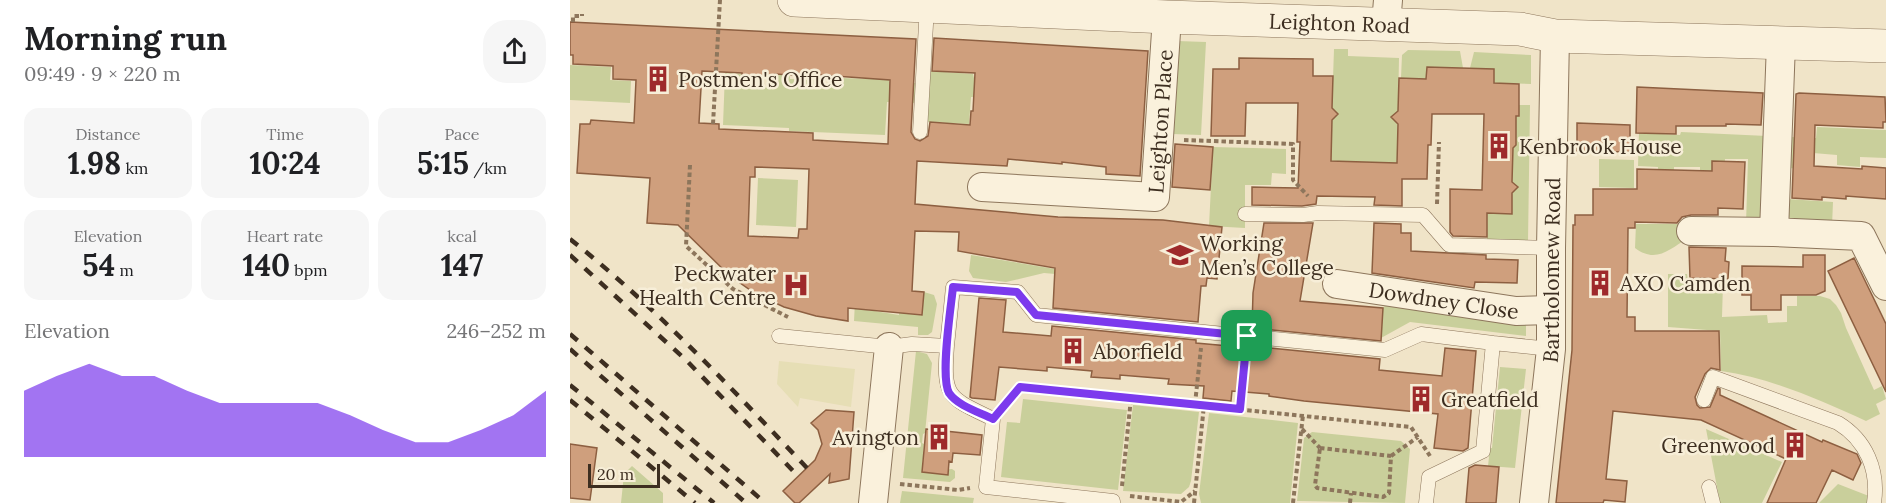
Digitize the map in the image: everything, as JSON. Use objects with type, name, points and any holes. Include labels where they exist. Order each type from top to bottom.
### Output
[{"type":"street","name":"Leighton Road","points":[[794,0],[927,6],[1010,5],[1167,17],[1259,10],[1388,12],[1520,29],[1555,36],[1886,46]]},
{"type":"street","name":"Leighton Place","points":[[982,187],[1155,197],[1167,17]]},
{"type":"street","name":"Bartholomew Road","points":[[1534,503],[1551,349],[1555,36]]},
{"type":"street","points":[[1774,232],[1781,43]]},
{"type":"street","points":[[1691,231],[1774,232],[1876,238],[1886,286]]},
{"type":"street","name":"Dowdney Close","points":[[1337,284],[1516,311],[1551,310]]},
{"type":"street","points":[[874,492],[889,347]]},
{"type":"lane","points":[[920,132],[927,6]]},
{"type":"lane","points":[[1245,214],[1423,215],[1449,245],[1551,248]]},
{"type":"lane","points":[[1116,500],[986,487],[993,419],[960,403],[948,392],[947,346],[953,287],[1017,292],[1036,315],[1385,350],[1420,334],[1551,349]]},
{"type":"lane","points":[[779,336],[889,347],[912,344],[947,346]]},
{"type":"lane","points":[[1426,503],[1429,477],[1483,451],[1493,343]]},
{"type":"lane","points":[[1704,400],[1713,377],[1838,423],[1852,431],[1868,453],[1877,489],[1875,503]]},
{"type":"lane","points":[[1709,487],[1713,503]]},
{"type":"path","points":[[714,124],[720,0]]},
{"type":"path","points":[[573,22],[573,16],[582,16],[582,14]]},
{"type":"path","points":[[1159,139],[1293,144],[1293,180],[1306,193],[1318,213]]},
{"type":"path","points":[[1423,215],[1437,203],[1439,142]]},
{"type":"path","points":[[690,165],[686,246],[733,289],[782,315]]},
{"type":"path","points":[[1195,404],[1202,332]]},
{"type":"path","points":[[1240,409],[1247,336]]},
{"type":"path","points":[[993,419],[1020,387],[1411,427],[1440,471]]},
{"type":"path","points":[[1131,398],[1116,500],[1182,502],[1195,490]]},
{"type":"path","points":[[1194,503],[1204,405]]},
{"type":"path","points":[[1293,503],[1303,415]]},
{"type":"path","points":[[1301,428],[1320,448],[1391,456],[1418,437]]},
{"type":"path","points":[[1320,448],[1315,485],[1317,488],[1383,497],[1387,495],[1390,482],[1391,456]]},
{"type":"path","points":[[874,492],[986,487]]},
{"type":"path","points":[[1350,503],[1351,493]]},
{"type":"shaded area","points":[[779,361],[855,369],[851,407],[800,398],[798,407],[777,384]]},
{"type":"green space","points":[[1177,41],[1206,42],[1201,135],[1172,134]]},
{"type":"green space","points":[[1334,49],[1348,49],[1348,56],[1399,58],[1397,163],[1331,161],[1332,120],[1335,117],[1335,111],[1332,108]]},
{"type":"green space","points":[[1408,50],[1460,51],[1463,68],[1427,67],[1427,79],[1401,78],[1402,55]]},
{"type":"green space","points":[[1474,52],[1531,55],[1531,84],[1494,83],[1494,69],[1470,68]]},
{"type":"green space","points":[[570,65],[611,67],[610,80],[631,81],[630,103],[570,100]]},
{"type":"green space","points":[[776,68],[790,68],[790,79],[821,80],[822,85],[839,86],[840,78],[872,79],[872,73],[889,74],[889,82],[916,83],[916,103],[887,102],[885,135],[789,131],[789,128],[723,125],[725,73],[741,74],[740,86],[774,88]]},
{"type":"green space","points":[[929,71],[973,74],[974,78],[996,80],[1010,99],[971,97],[969,124],[926,122]]},
{"type":"green space","points":[[1519,105],[1530,105],[1528,241],[1487,240],[1487,213],[1512,214],[1512,193],[1515,185],[1512,182],[1513,148],[1516,145],[1513,137],[1514,116]]},
{"type":"green space","points":[[1817,127],[1886,130],[1886,158],[1860,157],[1860,167],[1837,165],[1837,155],[1813,153],[1812,170],[1789,168],[1791,137],[1816,138]]},
{"type":"green space","points":[[1681,132],[1767,136],[1764,224],[1746,224],[1748,159],[1725,159],[1724,179],[1700,178],[1700,167],[1674,167],[1674,198],[1657,198],[1658,167],[1638,166],[1639,133],[1680,135]]},
{"type":"green space","points":[[1213,147],[1286,149],[1286,174],[1272,173],[1271,185],[1245,185],[1245,228],[1209,226]]},
{"type":"green space","points":[[1599,159],[1634,160],[1634,188],[1599,187]]},
{"type":"green space","points":[[758,178],[798,180],[796,227],[756,225]]},
{"type":"green space","points":[[1787,199],[1833,202],[1832,226],[1786,223]]},
{"type":"green space","points":[[1636,224],[1688,224],[1688,238],[1663,253],[1650,255],[1635,248]]},
{"type":"green space","points":[[971,255],[1055,269],[1055,274],[1044,273],[1006,282],[973,278],[969,271]]},
{"type":"green space","points":[[857,263],[868,310],[899,315],[899,313],[922,315],[924,292],[934,295],[937,304],[932,332],[928,335],[918,335],[918,327],[854,321]]},
{"type":"green space","points":[[1668,274],[1687,274],[1688,282],[1723,283],[1722,317],[1767,315],[1768,323],[1787,322],[1787,306],[1797,306],[1797,296],[1820,296],[1830,299],[1841,313],[1874,390],[1882,386],[1886,399],[1876,404],[1880,414],[1866,421],[1777,384],[1721,371],[1720,331],[1668,327]]},
{"type":"green space","points":[[1389,301],[1526,323],[1526,336],[1410,322],[1381,338],[1383,308]]},
{"type":"green space","points":[[916,351],[927,354],[932,363],[922,443],[924,444],[922,472],[952,469],[955,471],[955,478],[950,482],[903,478]]},
{"type":"green space","points":[[1500,367],[1526,369],[1515,468],[1488,466],[1490,448],[1492,448]]},
{"type":"green space","points":[[1023,399],[1127,410],[1118,490],[1001,477],[1007,422],[1020,423]]},
{"type":"green space","points":[[1133,405],[1199,412],[1191,481],[1189,487],[1181,494],[1123,491]]},
{"type":"green space","points":[[1209,413],[1298,423],[1290,503],[1201,503],[1199,494]]},
{"type":"green space","points":[[1706,429],[1782,462],[1762,503],[1720,503]]},
{"type":"green space","points":[[1312,432],[1401,441],[1410,449],[1405,503],[1297,501],[1304,438]]},
{"type":"green space","points":[[632,466],[663,493],[663,503],[621,503],[624,474]]},
{"type":"green space","points":[[1838,484],[1874,498],[1870,503],[1819,503]]},
{"type":"green space","points":[[902,491],[974,498],[973,503],[900,503]]},
{"type":"building","points":[[570,22],[916,39],[911,132],[915,139],[920,141],[928,136],[930,122],[970,125],[971,111],[973,111],[975,73],[932,71],[934,38],[1148,51],[1140,176],[1106,174],[1106,167],[1062,162],[1062,164],[1008,159],[1007,166],[917,161],[915,204],[1058,217],[1163,220],[1222,227],[1217,279],[1207,278],[1206,286],[1201,286],[1198,322],[1053,308],[1055,268],[958,251],[959,232],[915,231],[912,291],[924,292],[922,315],[848,308],[848,321],[816,316],[784,307],[756,294],[730,276],[678,225],[647,223],[650,178],[577,173],[580,124],[590,124],[591,120],[634,123],[636,80],[613,79],[613,66],[573,64],[573,55],[570,55]],"holes":[[[702,71],[742,73],[742,76],[774,78],[775,74],[807,76],[807,74],[890,80],[888,144],[813,140],[813,133],[719,129],[719,124],[699,123]],[[755,167],[809,169],[807,229],[799,229],[798,238],[748,236],[750,177],[755,177]]]},
{"type":"building","name":"Kenbrook House","points":[[1239,58],[1313,59],[1313,76],[1333,76],[1332,108],[1338,114],[1332,120],[1331,161],[1397,163],[1398,124],[1391,117],[1398,111],[1399,78],[1426,79],[1427,67],[1494,69],[1494,83],[1519,84],[1519,116],[1516,116],[1512,182],[1518,187],[1512,193],[1512,214],[1487,213],[1487,237],[1453,236],[1450,232],[1450,189],[1482,190],[1484,114],[1432,114],[1427,179],[1402,179],[1402,206],[1374,205],[1375,197],[1317,196],[1316,204],[1302,206],[1252,205],[1252,187],[1298,188],[1300,142],[1297,142],[1298,103],[1246,103],[1245,136],[1211,136],[1213,69],[1239,69]]},
{"type":"building","points":[[1637,87],[1763,93],[1761,125],[1676,126],[1676,134],[1636,133]]},
{"type":"building","points":[[1796,94],[1885,97],[1886,122],[1883,122],[1883,128],[1815,125],[1814,166],[1886,168],[1886,199],[1846,196],[1846,199],[1822,197],[1822,200],[1792,198]]},
{"type":"building","points":[[1577,123],[1630,125],[1630,152],[1577,151]]},
{"type":"building","points":[[1175,144],[1213,147],[1210,190],[1172,187]]},
{"type":"building","points":[[1712,161],[1745,162],[1743,209],[1718,208],[1718,215],[1691,215],[1682,217],[1677,223],[1635,222],[1635,228],[1628,228],[1627,317],[1635,317],[1635,331],[1719,331],[1720,370],[1711,368],[1705,374],[1695,397],[1700,408],[1710,407],[1718,388],[1720,395],[1822,442],[1823,440],[1857,454],[1861,463],[1853,480],[1832,470],[1816,503],[1767,503],[1786,459],[1701,420],[1613,411],[1606,479],[1627,481],[1625,502],[1604,500],[1603,503],[1556,503],[1572,350],[1575,215],[1593,215],[1593,189],[1637,189],[1637,169],[1712,171]]},
{"type":"building","points":[[1264,223],[1313,223],[1300,301],[1383,308],[1381,341],[1252,328],[1253,293]]},
{"type":"building","points":[[1374,223],[1401,224],[1401,233],[1411,233],[1411,251],[1486,255],[1486,259],[1518,260],[1517,283],[1475,282],[1474,288],[1372,273]]},
{"type":"building","points":[[1689,247],[1726,248],[1725,261],[1729,262],[1728,279],[1690,278]]},
{"type":"building","points":[[1803,255],[1825,255],[1825,291],[1816,295],[1781,295],[1781,310],[1751,310],[1751,295],[1742,295],[1742,266],[1803,267]]},
{"type":"building","points":[[1854,258],[1886,324],[1886,392],[1828,271]]},
{"type":"building","points":[[979,298],[1006,300],[1003,332],[1051,336],[1052,326],[1196,340],[1196,343],[1380,359],[1379,370],[1442,376],[1445,348],[1476,351],[1468,448],[1463,451],[1434,448],[1438,414],[1304,401],[1269,396],[1269,394],[1232,391],[1231,401],[1203,398],[1204,386],[1168,384],[1169,379],[1120,375],[1120,379],[1091,377],[1092,371],[1047,367],[1047,371],[999,367],[995,400],[972,398],[970,397]]},
{"type":"building","points":[[826,410],[854,412],[849,479],[829,483],[830,474],[799,503],[795,503],[783,491],[815,460],[822,444],[818,430],[811,423]]},
{"type":"building","name":"Avington","points":[[926,429],[982,435],[980,455],[953,453],[952,462],[949,461],[948,475],[922,472]]},
{"type":"building","points":[[570,444],[597,448],[590,500],[570,498]]},
{"type":"building","points":[[1475,465],[1499,467],[1496,503],[1466,503],[1469,468]]},
{"type":"railway","points":[[570,239],[663,320],[807,468]]},
{"type":"railway","points":[[570,255],[686,360],[798,476]]},
{"type":"railway","points":[[570,334],[763,501]]},
{"type":"railway","points":[[570,349],[746,503]]},
{"type":"railway","points":[[570,385],[714,503]]},
{"type":"railway","points":[[570,400],[695,503]]},
{"type":"place","name":"Postmen's Office","points":[[658,79]]},
{"type":"place","name":"Kenbrook House","points":[[1499,146]]},
{"type":"place","name":"Working Men’s College","points":[[1180,255]]},
{"type":"place","name":"AXO Camden","points":[[1600,283]]},
{"type":"place","name":"Peckwater Health Centre","points":[[796,285]]},
{"type":"place","name":"Aborfield","points":[[1073,351]]},
{"type":"place","name":"Greatfield","points":[[1421,399]]},
{"type":"place","name":"Avington","points":[[939,437]]},
{"type":"place","name":"Greenwood","points":[[1795,445]]},
{"type":"route","points":[[953,287],[1017,292],[1036,315],[1247,336],[1240,409],[1020,387],[993,419],[960,403],[948,392],[946,367],[953,287]]}]
